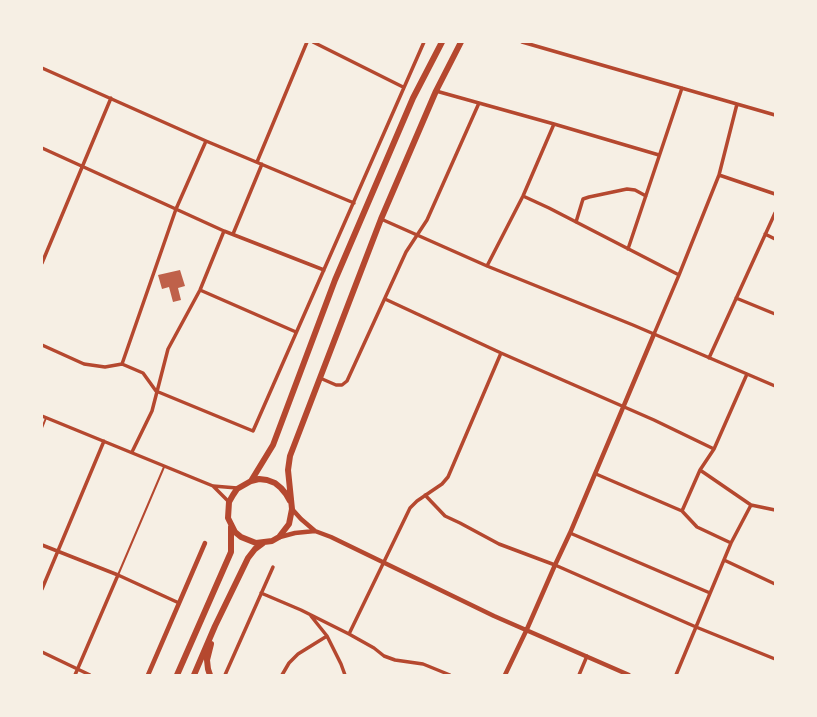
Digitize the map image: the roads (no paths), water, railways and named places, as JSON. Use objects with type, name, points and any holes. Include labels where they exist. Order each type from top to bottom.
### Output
[{"type":"main road","points":[[251,481],[274,444],[335,280],[413,98],[442,42]]},
{"type":"main road","points":[[290,501],[284,491],[275,483],[263,480],[251,481],[238,488],[229,502],[228,514],[231,525],[235,532],[248,541],[264,543],[279,537],[289,524],[292,509],[288,470],[290,456],[381,219],[436,91],[461,42]]},
{"type":"main road","points":[[177,675],[231,552],[231,525]]},
{"type":"main road","points":[[194,675],[215,626],[248,558],[255,549],[264,543]]},
{"type":"main road","points":[[210,675],[207,660],[215,626]]},
{"type":"street","points":[[257,162],[307,42]]},
{"type":"street","points":[[313,42],[403,87]]},
{"type":"street","points":[[42,345],[84,364],[105,367],[122,364],[143,373],[156,391],[253,431],[424,42]]},
{"type":"street","points":[[522,42],[532,43],[775,115]]},
{"type":"street","points":[[42,68],[206,141],[354,203]]},
{"type":"street","points":[[628,249],[682,88]]},
{"type":"street","points":[[436,91],[659,155]]},
{"type":"street","points":[[42,263],[111,98]]},
{"type":"street","points":[[320,378],[339,385],[347,381],[409,246],[427,220],[479,103]]},
{"type":"street","points":[[505,675],[596,474],[679,275],[719,175],[737,104]]},
{"type":"street","points":[[487,266],[523,196],[554,124]]},
{"type":"street","points":[[122,364],[176,209],[206,141]]},
{"type":"street","points":[[42,148],[83,165],[224,231],[324,270]]},
{"type":"street","points":[[233,234],[262,164]]},
{"type":"street","points":[[719,175],[775,194]]},
{"type":"street","points":[[576,222],[584,199],[588,196],[627,189],[635,190],[646,196]]},
{"type":"street","points":[[523,196],[679,275]]},
{"type":"street","points":[[709,358],[775,213]]},
{"type":"street","points":[[381,219],[487,266],[654,334],[775,386]]},
{"type":"street","points":[[132,452],[152,410],[168,349],[200,290],[224,231]]},
{"type":"street","points":[[765,234],[775,239]]},
{"type":"street","points":[[200,290],[296,332]]},
{"type":"street","points":[[736,298],[775,314]]},
{"type":"street","points":[[385,299],[501,353],[654,420],[714,449]]},
{"type":"street","points":[[348,634],[410,508],[425,495],[442,484],[448,477],[501,353]]},
{"type":"street","points":[[682,511],[700,470],[714,449],[748,374]]},
{"type":"street","points":[[44,417],[213,486],[238,488]]},
{"type":"street","points":[[42,589],[104,441]]},
{"type":"street","points":[[700,470],[751,505],[775,510]]},
{"type":"street","points":[[596,474],[682,511],[697,527],[731,543]]},
{"type":"street","points":[[213,486],[229,502]]},
{"type":"street","points":[[425,495],[445,516],[499,544],[555,565],[696,627],[775,659]]},
{"type":"street","points":[[676,675],[731,543],[751,505]]},
{"type":"street","points":[[292,509],[315,531],[384,562],[494,616],[527,629],[629,675]]},
{"type":"street","points":[[279,537],[295,533],[315,531]]},
{"type":"street","points":[[570,533],[710,593]]},
{"type":"street","points":[[148,675],[205,543]]},
{"type":"street","points":[[42,545],[118,575],[179,603]]},
{"type":"street","points":[[724,560],[775,584]]},
{"type":"street","points":[[225,675],[273,567]]},
{"type":"street","points":[[75,675],[118,575]]},
{"type":"street","points":[[261,593],[348,634],[384,656],[395,660],[423,664],[450,675]]},
{"type":"street","points":[[310,615],[327,636],[345,675]]},
{"type":"street","points":[[282,675],[288,663],[298,654],[327,636]]},
{"type":"street","points":[[42,652],[90,675]]},
{"type":"street","points":[[579,675],[587,656]]},
{"type":"lane","points":[[42,428],[44,417]]},
{"type":"lane","points":[[118,575],[164,467]]}]
